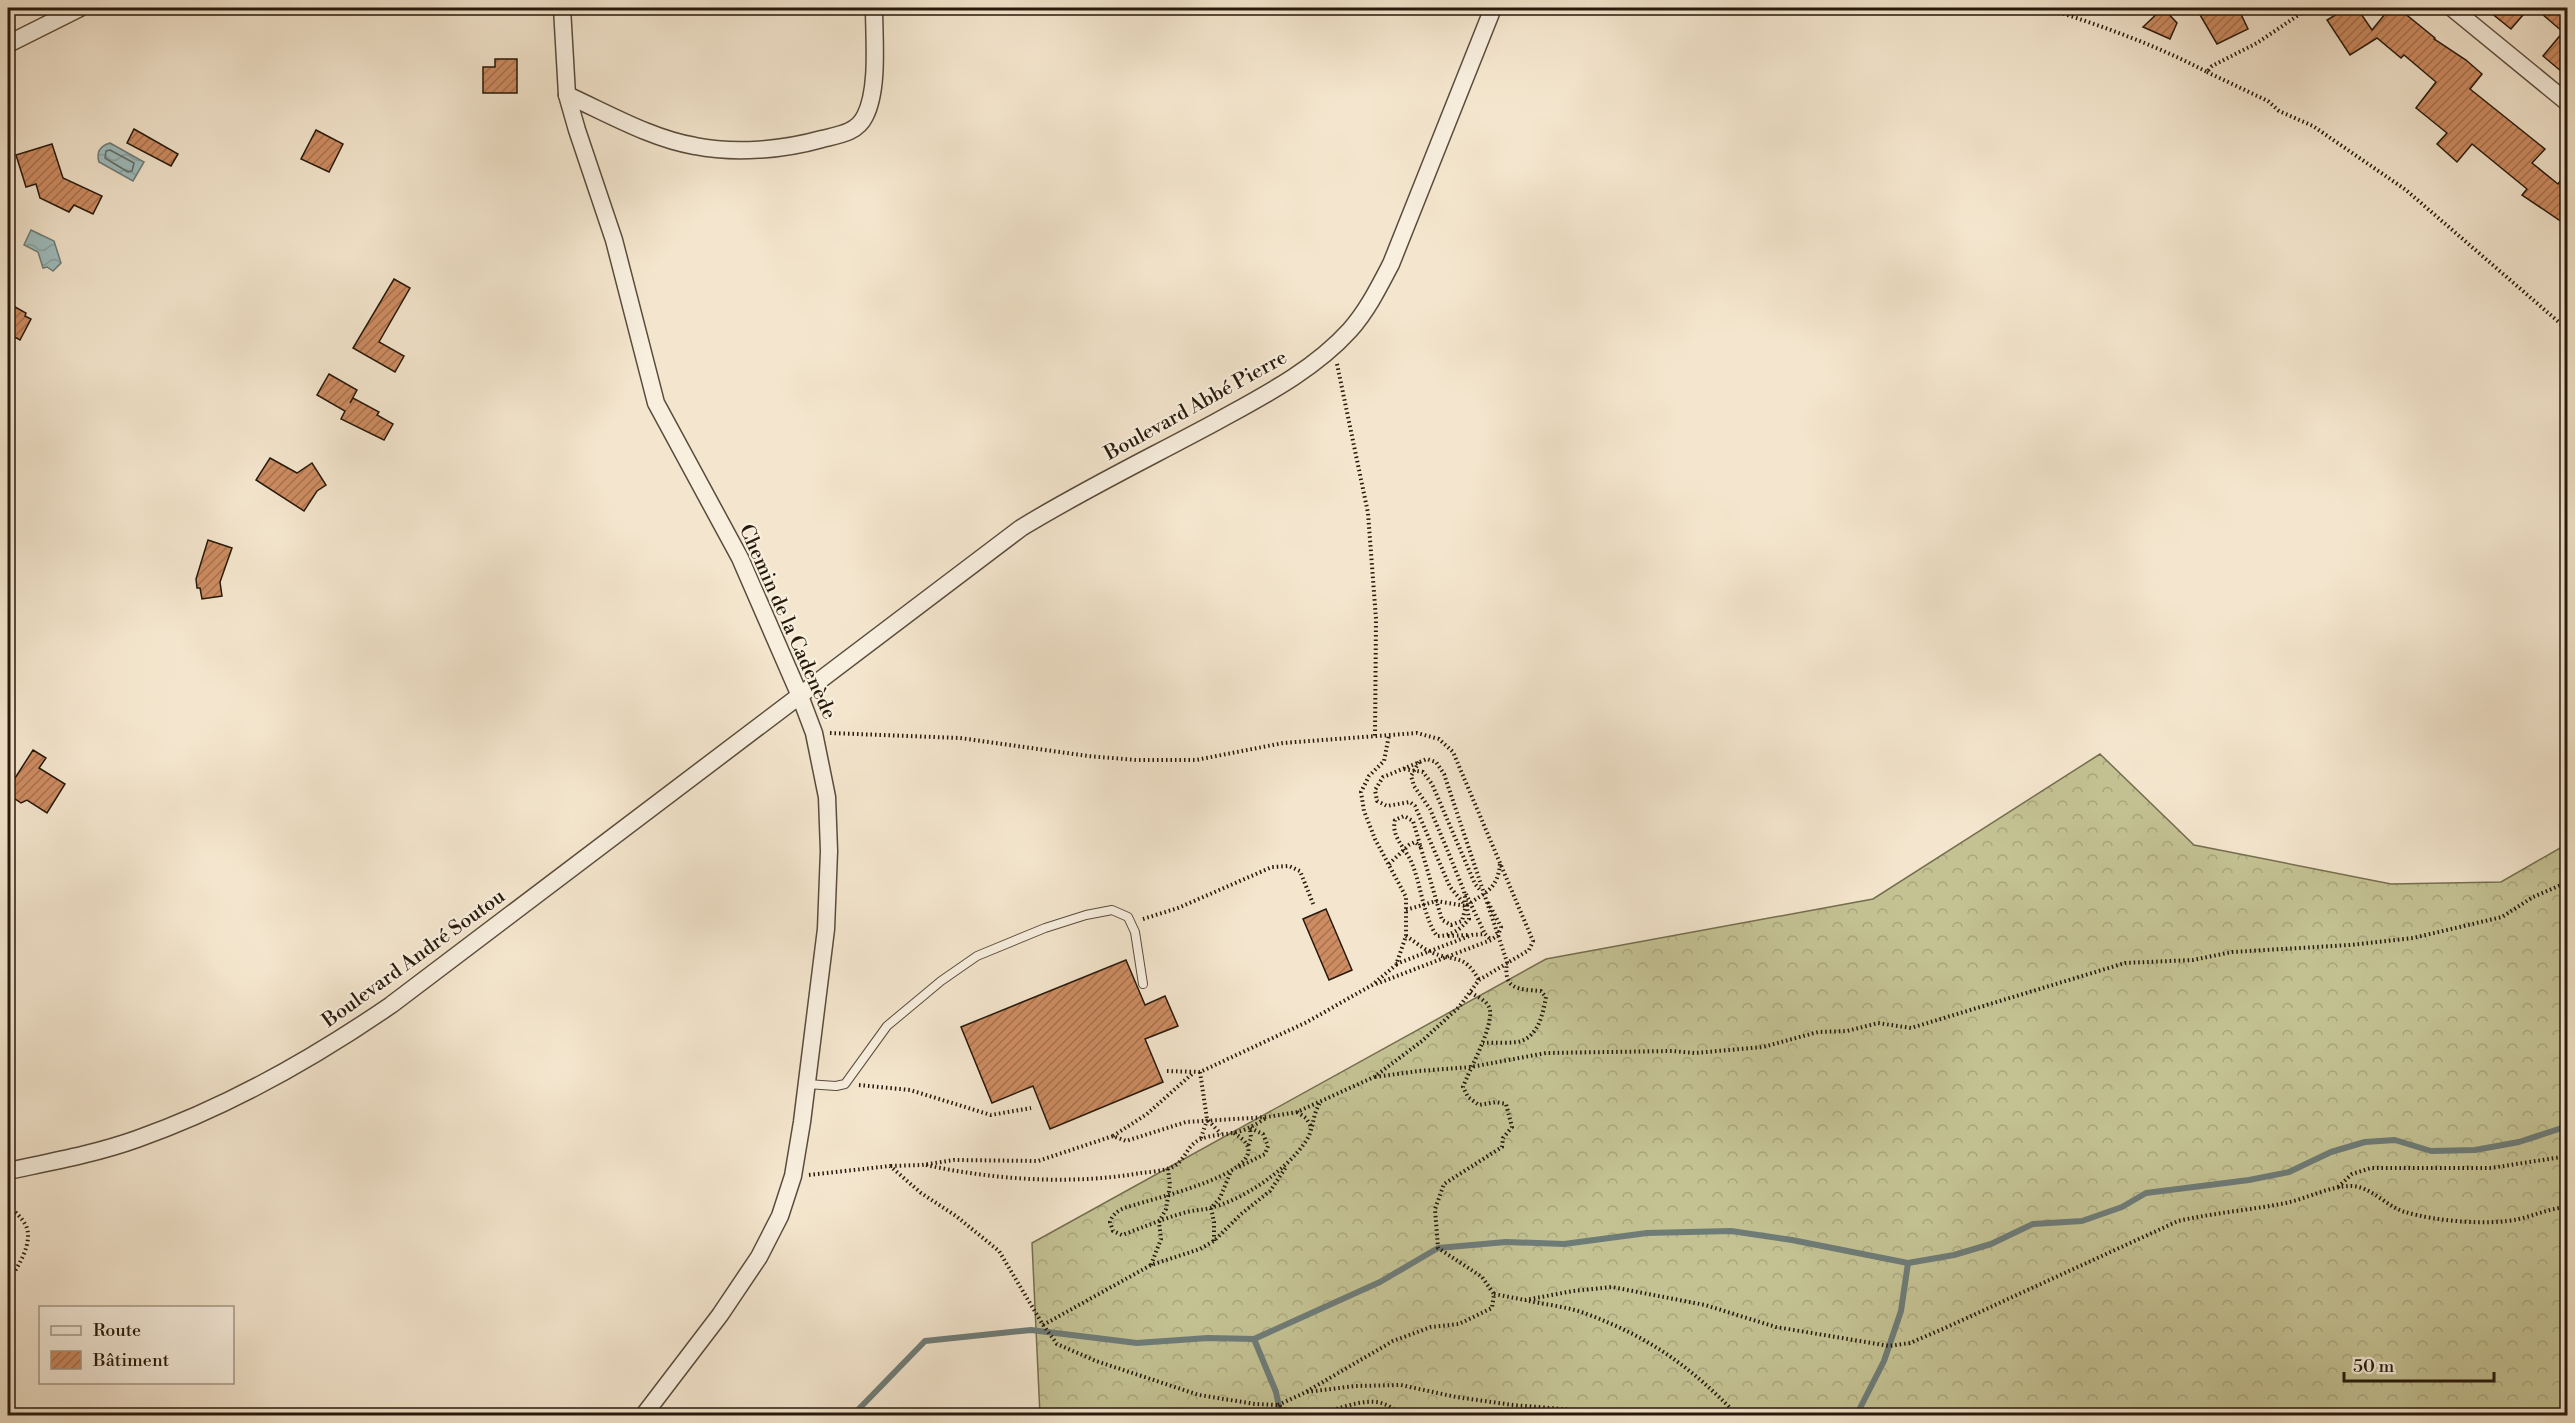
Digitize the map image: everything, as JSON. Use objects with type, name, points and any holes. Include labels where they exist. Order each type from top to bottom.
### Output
[{"type":"street","points":[[8,44],[80,8]]},
{"type":"street","name":"Chemin de la Cadenède","points":[[562,8],[567,95],[614,240],[656,403],[740,558],[800,696],[814,733],[826,797],[829,851],[826,929],[793,1176],[780,1216],[759,1257],[720,1315],[644,1416]]},
{"type":"street","points":[[567,95],[641,129],[694,146],[746,150],[807,144],[850,132],[865,118],[872,91],[874,8]]},
{"type":"street","name":"Boulevard Abbé Pierre","points":[[800,696],[1021,528],[1284,384],[1333,346],[1362,314],[1391,264],[1493,8]]},
{"type":"street","points":[[2452,8],[2568,103]]},
{"type":"street","name":"Boulevard André Soutou","points":[[8,1171],[135,1140],[220,1106],[302,1063],[391,1005],[800,696]]},
{"type":"lane","points":[[807,1084],[836,1086],[845,1084],[887,1026],[941,981],[977,956],[1045,928],[1086,915],[1112,910],[1128,917],[1135,932],[1143,984]]},
{"type":"path","points":[[2046,8],[2174,54],[2268,101],[2279,111],[2313,126],[2406,190],[2568,330]]},
{"type":"path","points":[[2207,72],[2212,66],[2257,43],[2310,8]]},
{"type":"path","points":[[1333,346],[1349,414],[1363,498],[1368,513],[1376,619],[1376,736]]},
{"type":"path","points":[[814,733],[960,738],[1088,756],[1136,760],[1196,760],[1282,743],[1416,733],[1439,739],[1453,752],[1533,941],[1529,950],[1479,980],[1459,1007],[1422,1041],[1374,1077],[1321,1103],[1297,1112],[1267,1117],[1207,1119],[1168,1126],[1126,1141],[1113,1136]]},
{"type":"path","points":[[1389,735],[1384,761],[1369,776],[1361,792],[1364,811],[1406,897],[1406,936],[1396,965]]},
{"type":"path","points":[[1466,906],[1450,887],[1415,806],[1410,802],[1387,806],[1377,801],[1375,790],[1383,777],[1427,759],[1436,762],[1444,774],[1483,893]]},
{"type":"path","points":[[1419,762],[1411,776],[1414,786],[1430,809],[1464,891],[1485,934],[1491,940]]},
{"type":"path","points":[[1372,985],[1491,940],[1498,935],[1501,927],[1497,916],[1475,884],[1432,784],[1423,772],[1403,769]]},
{"type":"path","points":[[1485,934],[1437,936],[1431,928],[1421,886],[1393,827],[1395,820],[1404,816],[1413,821],[1423,848],[1442,920],[1451,925],[1462,921],[1466,906],[1483,893],[1493,889],[1499,877],[1500,862]]},
{"type":"path","points":[[1389,864],[1415,842],[1423,848]]},
{"type":"path","points":[[1128,917],[1146,919],[1178,908],[1272,867],[1289,866],[1300,871],[1314,906]]},
{"type":"path","points":[[1374,1077],[1471,1067],[1546,1053],[1671,1051],[1695,1053],[1763,1047],[1818,1032],[1847,1030],[1878,1023],[1911,1028],[2125,963],[2193,960],[2232,952],[2350,945],[2424,935],[2502,917],[2533,897],[2568,882]]},
{"type":"path","points":[[1447,936],[1461,928],[1469,919],[1464,891]]},
{"type":"path","points":[[1406,910],[1436,901],[1466,906]]},
{"type":"path","points":[[1167,1071],[1200,1072],[1307,1022],[1372,985],[1396,965],[1472,935]]},
{"type":"path","points":[[1483,1043],[1521,1042],[1533,1034],[1543,1016],[1546,997],[1541,991],[1520,989],[1510,985],[1505,975],[1507,962],[1498,935]]},
{"type":"path","points":[[1406,936],[1431,952],[1448,956],[1471,966],[1479,980]]},
{"type":"path","points":[[890,1166],[921,1193],[956,1216],[999,1251],[1043,1325],[1057,1344],[1096,1361],[1199,1395],[1255,1404],[1278,1405],[1304,1393],[1393,1341],[1431,1327],[1459,1324],[1492,1308],[1494,1294],[1482,1277],[1438,1248],[1435,1209],[1444,1184],[1502,1147],[1503,1138],[1512,1127],[1506,1104],[1496,1102],[1479,1105],[1468,1097],[1463,1087],[1483,1043],[1490,1011],[1485,1002],[1470,992]]},
{"type":"path","points":[[1200,1072],[1207,1119],[1201,1139]]},
{"type":"path","points":[[793,1176],[922,1165],[954,1160],[1038,1161],[1113,1136],[1147,1114],[1193,1073]]},
{"type":"path","points":[[845,1084],[910,1090],[991,1115],[1031,1108]]},
{"type":"path","points":[[1043,1325],[1151,1265],[1200,1249],[1214,1241],[1241,1214],[1270,1191],[1287,1164],[1306,1141],[1312,1129],[1313,1114],[1321,1103]]},
{"type":"path","points":[[1297,1112],[1306,1118],[1312,1129]]},
{"type":"path","points":[[922,1165],[947,1170],[1045,1179],[1122,1177],[1168,1168],[1182,1159],[1187,1147],[1201,1139],[1250,1128],[1267,1117]]},
{"type":"path","points":[[1207,1119],[1222,1134]]},
{"type":"path","points":[[1250,1128],[1263,1134],[1268,1146],[1265,1154],[1167,1197],[1121,1209],[1112,1216],[1110,1222],[1113,1231],[1122,1235],[1188,1212],[1211,1208],[1245,1192],[1287,1164]]},
{"type":"path","points":[[1239,1167],[1248,1154],[1250,1128]]},
{"type":"path","points":[[1234,1133],[1243,1138],[1248,1146]]},
{"type":"path","points":[[2337,1188],[2352,1174],[2371,1168],[2490,1168],[2568,1156]]},
{"type":"path","points":[[1151,1265],[1161,1239],[1159,1222],[1166,1209],[1170,1185],[1168,1168]]},
{"type":"path","points":[[1211,1208],[1220,1198],[1232,1170]]},
{"type":"path","points":[[1525,1300],[1573,1291],[1612,1287],[1705,1305],[1776,1327],[1890,1346],[1910,1343],[1945,1328],[2178,1221],[2218,1212],[2286,1202],[2337,1188],[2354,1186],[2404,1212],[2472,1222],[2517,1219],[2553,1208],[2568,1207]]},
{"type":"path","points":[[8,1201],[11,1209],[24,1221],[28,1237],[25,1251],[8,1281]]},
{"type":"path","points":[[1211,1208],[1214,1241]]},
{"type":"path","points":[[1494,1294],[1585,1313],[1649,1340],[1707,1383],[1738,1416]]},
{"type":"path","points":[[1304,1393],[1355,1386],[1401,1385],[1456,1397],[1513,1405],[1648,1416]]},
{"type":"path","points":[[1306,1416],[1361,1402],[1382,1402],[1400,1416]]},
{"type":"path","points":[[1278,1405],[1295,1416]]},
{"type":"path","points":[[37,1416],[54,1413],[59,1416]]},
{"type":"green space","points":[[2100,754],[2194,845],[2391,884],[2501,882],[2567,844],[2567,1415],[1040,1415],[1032,1243],[1546,959],[1873,899]]},
{"type":"water","points":[[110,143],[144,162],[133,181],[99,162],[100,150]]},
{"type":"water","points":[[31,230],[54,241],[61,263],[53,271],[47,267],[43,268],[38,252],[24,245]]},
{"type":"building","points":[[2163,8],[2177,23],[2170,39],[2143,27]]},
{"type":"building","points":[[2196,8],[2238,8],[2248,29],[2217,44]]},
{"type":"building","points":[[2347,8],[2357,8],[2372,30],[2390,8],[2398,8],[2434,39],[2466,60],[2482,74],[2470,89],[2545,149],[2532,163],[2558,184],[2568,171],[2568,226],[2522,195],[2527,189],[2472,144],[2457,162],[2437,144],[2447,133],[2416,108],[2436,82],[2404,55],[2401,58],[2377,38],[2350,55],[2327,20]]},
{"type":"building","points":[[2485,8],[2529,8],[2511,29]]},
{"type":"building","points":[[2535,8],[2562,8],[2568,12],[2568,77],[2543,56],[2563,32]]},
{"type":"building","points":[[495,59],[517,59],[517,93],[483,93],[483,67],[495,67]]},
{"type":"building","points":[[134,129],[178,154],[171,166],[127,143]]},
{"type":"building","points":[[316,130],[343,144],[329,172],[301,159]]},
{"type":"building","points":[[52,144],[63,178],[102,196],[93,214],[74,205],[69,212],[40,198],[36,184],[26,187],[16,155]]},
{"type":"building","points":[[394,279],[410,288],[379,342],[404,356],[395,372],[353,348]]},
{"type":"building","points":[[8,303],[26,313],[25,316],[31,319],[20,340],[13,336],[8,346]]},
{"type":"building","points":[[329,374],[357,390],[350,403],[353,398],[379,412],[377,415],[393,424],[384,440],[341,419],[345,411],[317,395]]},
{"type":"building","points":[[270,458],[297,473],[312,463],[326,485],[317,491],[304,511],[256,480]]},
{"type":"building","points":[[208,540],[232,548],[220,582],[222,596],[202,599],[196,579]]},
{"type":"building","points":[[33,750],[46,758],[39,768],[65,784],[47,813],[27,800],[21,803],[8,794],[8,789]]},
{"type":"building","points":[[1326,909],[1352,970],[1329,980],[1303,919]]},
{"type":"building","points":[[1126,960],[1145,1005],[1165,996],[1178,1026],[1145,1039],[1163,1082],[1050,1129],[1033,1086],[992,1103],[961,1027]]},
{"type":"waterway","points":[[852,1416],[925,1341],[1031,1330],[1137,1343],[1208,1338],[1254,1339],[1380,1282],[1438,1248],[1506,1242],[1564,1244],[1647,1233],[1731,1231],[1792,1240],[1908,1263],[1954,1255],[1991,1244],[2033,1224],[2082,1221],[2122,1207],[2146,1193],[2249,1180],[2289,1172],[2331,1152],[2365,1142],[2395,1140],[2431,1151],[2475,1150],[2519,1142],[2568,1126]]},
{"type":"waterway","points":[[1856,1416],[1884,1361],[1901,1311],[1908,1263]]},
{"type":"waterway","points":[[1254,1339],[1276,1392],[1281,1416]]}]
